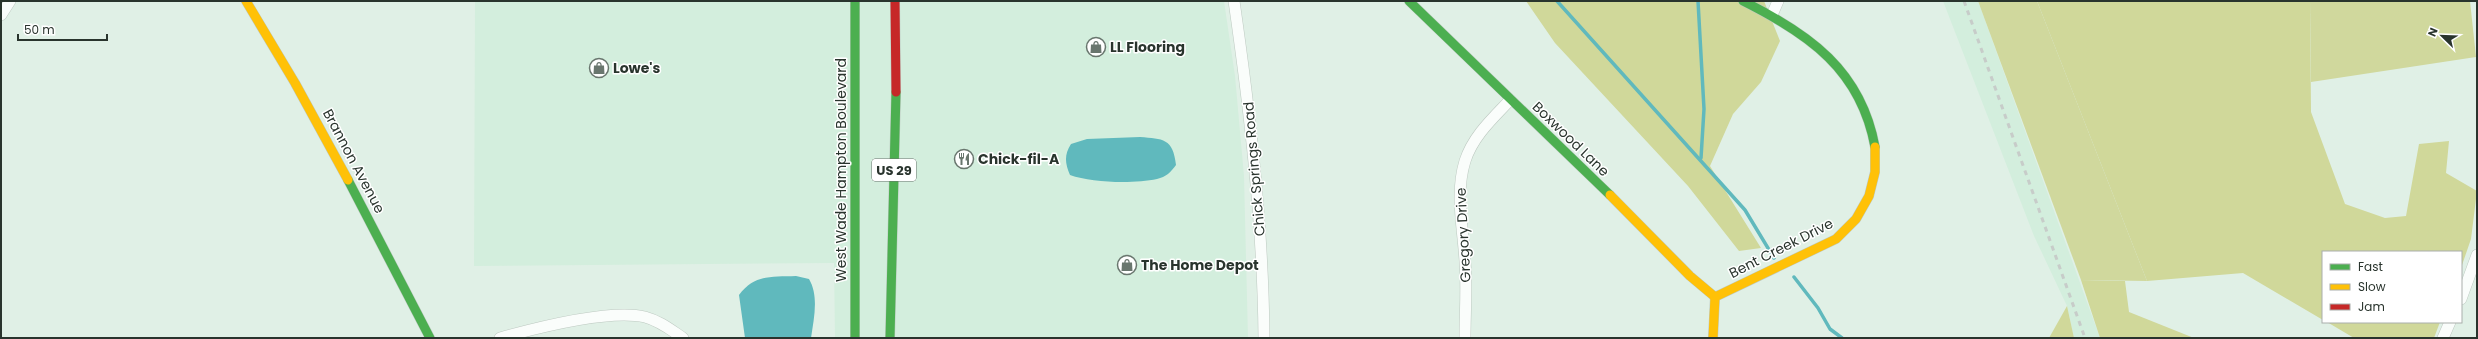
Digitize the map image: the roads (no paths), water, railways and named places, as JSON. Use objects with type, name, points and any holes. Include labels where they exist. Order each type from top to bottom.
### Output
[{"type":"street","points":[[1,15],[10,1]]},
{"type":"street","name":"Brannon Avenue","points":[[246,1],[295,80],[330,142],[430,338]]},
{"type":"street","name":"West Wade Hampton Boulevard","points":[[855,1],[855,338]]},
{"type":"street","name":"US 29","points":[[890,338],[896,88],[895,1]]},
{"type":"street","name":"Chick Springs Road","points":[[1234,1],[1248,93],[1260,241],[1264,338]]},
{"type":"street","name":"Boxwood Lane","points":[[1409,1],[1605,190],[1690,276],[1714,296]]},
{"type":"street","name":"Bent Creek Drive","points":[[1714,296],[1836,239],[1848,229],[1860,215],[1874,182],[1876,161],[1873,139],[1862,106],[1839,67],[1820,49],[1772,15],[1743,1]]},
{"type":"street","points":[[1772,15],[1778,1]]},
{"type":"street","name":"Gregory Drive","points":[[1465,338],[1465,263],[1460,208],[1461,178],[1465,160],[1476,139],[1510,100]]},
{"type":"street","points":[[2462,296],[2477,255]]},
{"type":"street","points":[[1714,296],[1714,338]]},
{"type":"street","points":[[500,338],[534,328],[620,315],[647,318],[668,328],[683,338]]},
{"type":"street","points":[[2443,338],[2450,323]]},
{"type":"water","points":[[1140,137],[1155,138],[1166,142],[1169,145],[1175,156],[1176,165],[1168,174],[1157,179],[1137,182],[1090,180],[1070,175],[1066,159],[1067,152],[1071,144],[1087,139]]},
{"type":"water","points":[[796,276],[809,279],[814,293],[815,307],[811,338],[745,338],[739,295],[751,283],[764,278]]},
{"type":"waterway","points":[[1557,1],[1745,210],[1774,258]]},
{"type":"waterway","points":[[1698,1],[1704,109],[1701,158]]},
{"type":"waterway","points":[[1794,277],[1818,308],[1830,329],[1842,338]]},
{"type":"railway","points":[[1964,1],[2085,338]]},
{"type":"place","name":"LL Flooring","points":[[1096,47]]},
{"type":"place","name":"Lowe's","points":[[599,68]]},
{"type":"place","name":"Chick-fil-A","points":[[964,159]]},
{"type":"place","name":"The Home Depot","points":[[1127,265]]}]
